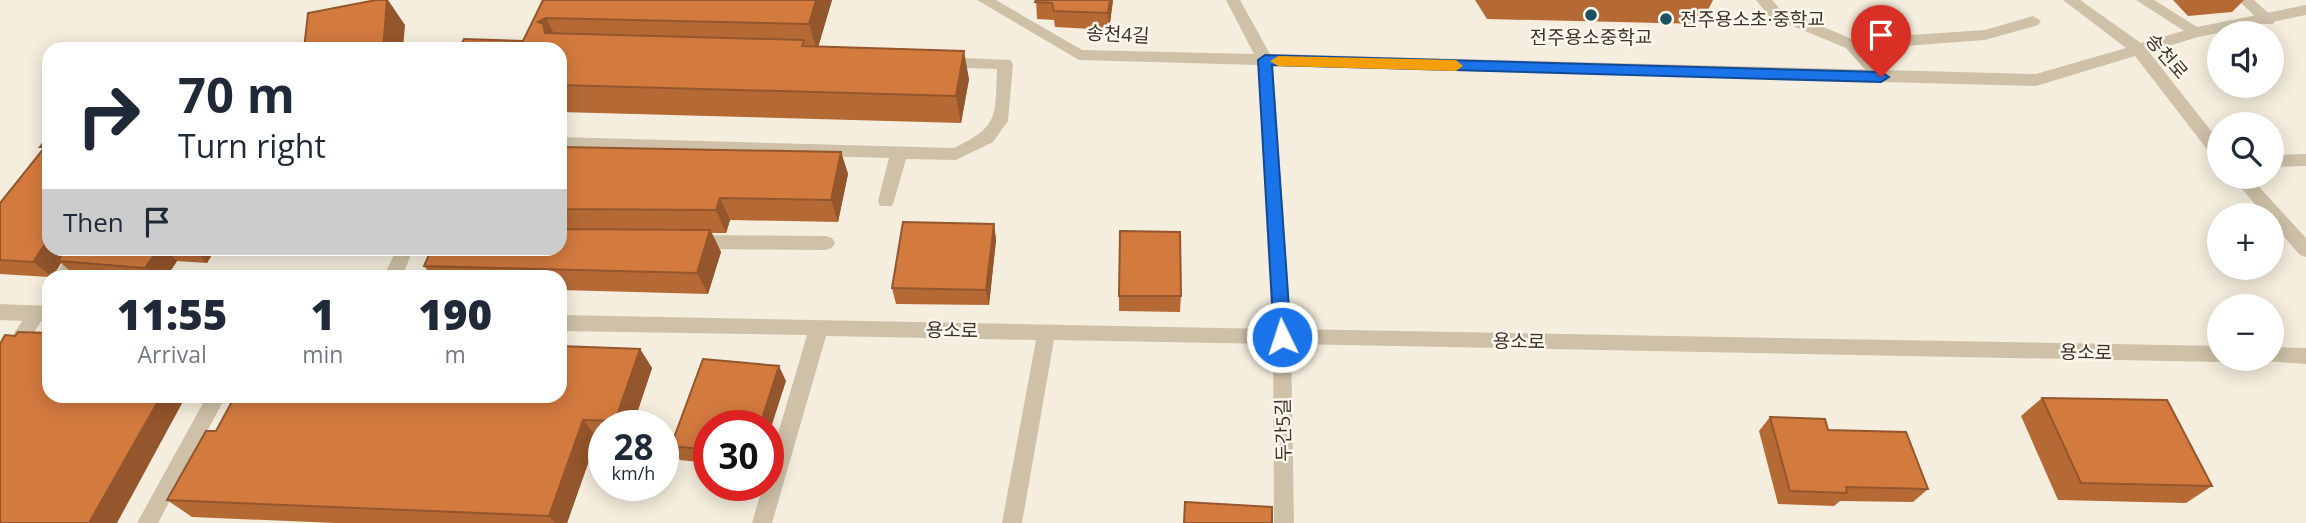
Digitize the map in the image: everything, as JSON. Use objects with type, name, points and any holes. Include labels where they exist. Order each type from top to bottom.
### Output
[{"type":"street","name":"송천4길","points":[[984,0],[1079,55],[2036,80],[2197,32],[2268,20],[2306,10]]},
{"type":"street","points":[[1233,0],[1265,60],[1282,337]]},
{"type":"street","points":[[1763,0],[1774,12],[1850,44],[1881,77]]},
{"type":"street","name":"송천로","points":[[2070,0],[2138,49],[2207,138]]},
{"type":"street","points":[[2143,0],[2197,32]]},
{"type":"street","points":[[2245,0],[2268,20]]},
{"type":"street","points":[[1850,44],[1985,35],[2033,21]]},
{"type":"street","points":[[567,143],[956,154],[985,142],[1002,122],[1005,64],[922,62]]},
{"type":"street","points":[[886,201],[899,153]]},
{"type":"street","points":[[2284,161],[2306,160]]},
{"type":"street","points":[[2251,189],[2306,250]]},
{"type":"street","points":[[680,242],[826,243]]},
{"type":"street","points":[[0,312],[42,314]]},
{"type":"street","points":[[0,369],[42,315]]},
{"type":"street","name":"용소로","points":[[567,323],[2207,355]]},
{"type":"street","points":[[762,523],[819,327]]},
{"type":"street","points":[[1012,523],[1046,332]]},
{"type":"street","name":"두간5길","points":[[1282,337],[1284,523]]},
{"type":"street","points":[[2284,355],[2306,356]]},
{"type":"street","points":[[147,523],[213,403]]},
{"type":"building","points":[[387,0],[384,42],[305,42],[308,13]]},
{"type":"building","points":[[543,0],[816,0],[809,24],[546,18],[538,22],[543,24],[545,33],[804,40],[802,46],[964,51],[956,96],[567,85],[567,42],[462,42],[464,39],[523,41]]},
{"type":"building","points":[[1110,0],[1108,13],[1054,11],[1052,3],[1035,2]]},
{"type":"building","points":[[567,147],[841,152],[831,200],[720,198],[716,210],[567,209]]},
{"type":"building","points":[[42,151],[42,248],[33,262],[0,260],[0,203]]},
{"type":"building","points":[[903,222],[994,224],[986,290],[892,288]]},
{"type":"building","points":[[567,229],[710,230],[697,273],[424,266],[428,256],[567,256]]},
{"type":"building","points":[[1120,231],[1180,232],[1181,296],[1119,296]]},
{"type":"building","points":[[61,256],[153,256],[145,268],[58,261]]},
{"type":"building","points":[[18,332],[42,333],[42,403],[157,403],[89,523],[0,523],[0,344],[5,335],[15,336]]},
{"type":"building","points":[[567,346],[640,349],[619,410],[588,410],[588,420],[583,420],[549,516],[167,500],[206,431],[216,431],[231,403],[567,403]]},
{"type":"building","points":[[703,359],[779,366],[765,410],[693,410],[693,448],[679,447],[679,424]]},
{"type":"building","points":[[2042,398],[2167,400],[2212,486],[2081,483]]},
{"type":"building","points":[[1770,417],[1825,419],[1828,430],[1906,432],[1928,489],[1846,487],[1847,493],[1790,491]]},
{"type":"building","points":[[1185,502],[1272,507],[1272,523],[1184,523]]},
{"type":"slow traffic","points":[[1278,61],[1456,66]]},
{"type":"place","name":"전주용소중학교","points":[[1591,15]]},
{"type":"place","name":"전주용소초·중학교","points":[[1666,19]]},
{"type":"route","points":[[1282,337],[1265,60],[1881,77]]}]
